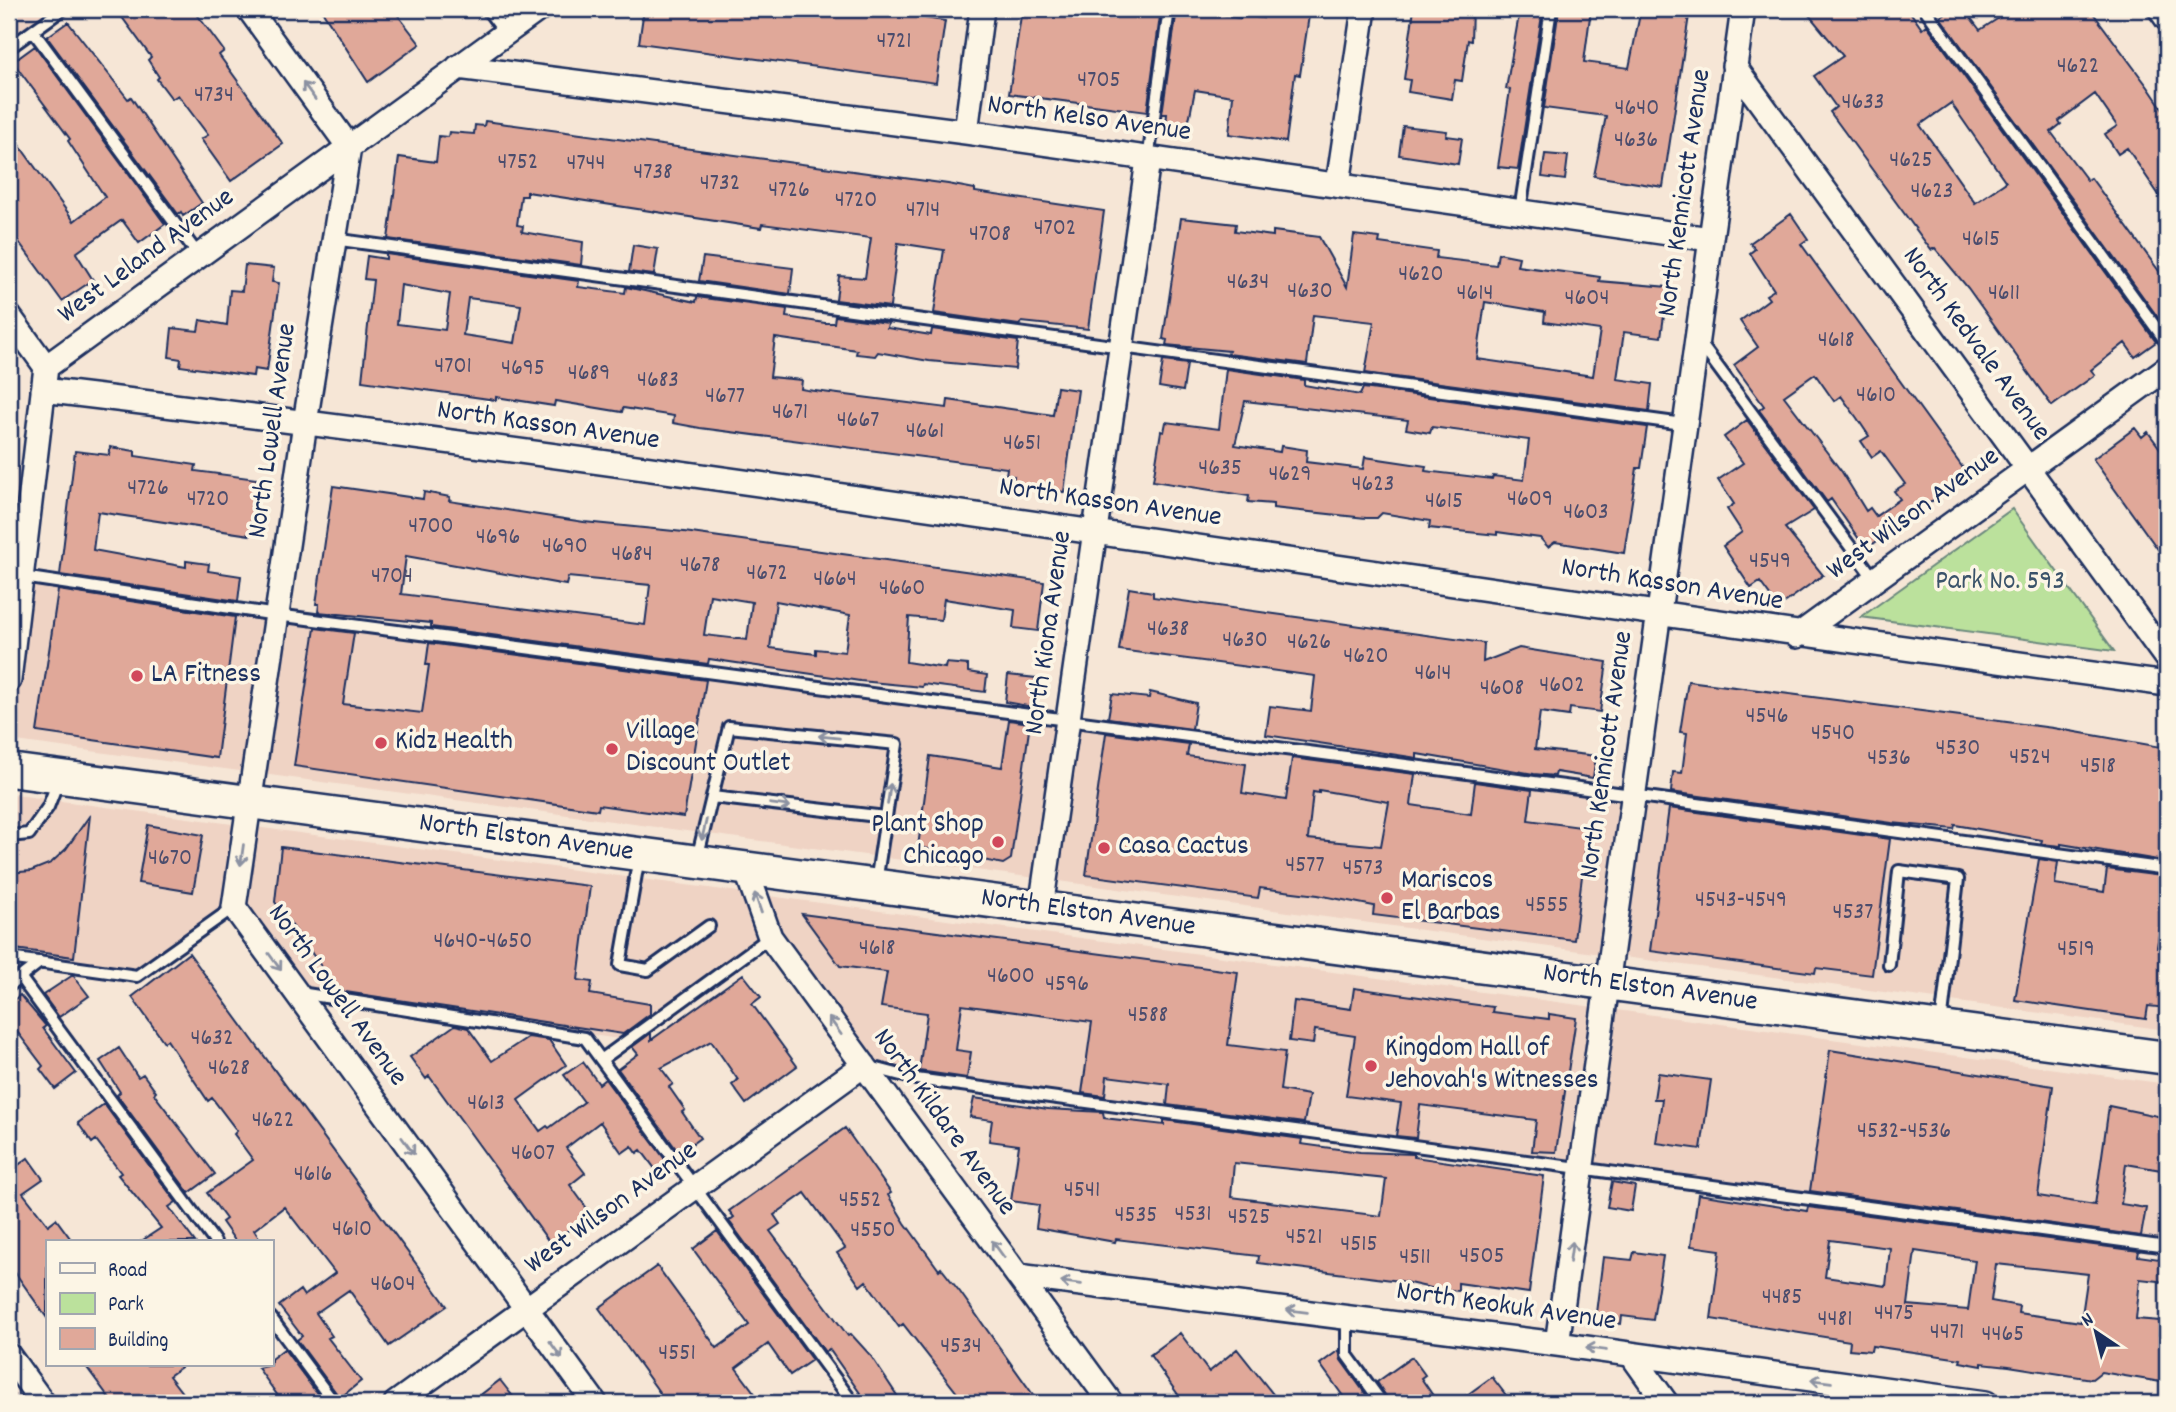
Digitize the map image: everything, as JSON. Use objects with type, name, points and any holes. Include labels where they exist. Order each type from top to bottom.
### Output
[{"type":"main road","name":"North Elston Avenue","points":[[9,770],[2167,1058]]},
{"type":"street","points":[[249,9],[349,147]]},
{"type":"street","name":"West Leland Avenue","points":[[46,366],[539,9]]},
{"type":"street","points":[[966,132],[982,9]]},
{"type":"street","points":[[1338,184],[1364,9]]},
{"type":"street","name":"North Kennicott Avenue","points":[[1557,1344],[1583,1170],[1683,424],[1743,9]]},
{"type":"street","points":[[2160,9],[2167,19]]},
{"type":"street","name":"North Kedvale Avenue","points":[[1734,66],[2167,659]]},
{"type":"street","name":"North Kelso Avenue","points":[[458,68],[966,132],[1710,239]]},
{"type":"street","name":"North Lowell Avenue","points":[[349,147],[305,423],[234,907],[595,1403]]},
{"type":"street","name":"North Kiona Avenue","points":[[1041,908],[1148,159]]},
{"type":"street","points":[[9,316],[46,366],[15,576],[9,680]]},
{"type":"street","name":"West Wilson Avenue","points":[[1797,636],[2167,368]]},
{"type":"street","name":"North Kasson Avenue","points":[[43,390],[305,423],[1095,532],[1657,612],[1797,636],[2167,684]]},
{"type":"street","name":"North Kildare Avenue","points":[[746,869],[770,937],[1111,1403]]},
{"type":"street","name":"West Wilson Avenue","points":[[396,1403],[864,1065]]},
{"type":"street","name":"North Keokuk Avenue","points":[[1018,1276],[1557,1344],[1937,1400],[1986,1403]]},
{"type":"street","points":[[1631,1354],[1667,1403]]},
{"type":"street","points":[[9,1356],[43,1403]]},
{"type":"lane","points":[[9,48],[63,9]]},
{"type":"lane","points":[[487,9],[505,33]]},
{"type":"lane","points":[[1148,159],[1169,9]]},
{"type":"lane","points":[[1520,211],[1551,9]]},
{"type":"lane","points":[[1925,9],[2167,343]]},
{"type":"lane","points":[[33,31],[199,256]]},
{"type":"lane","points":[[334,239],[1683,424]]},
{"type":"lane","points":[[1696,338],[1875,580]]},
{"type":"lane","points":[[15,576],[277,615],[2167,869]]},
{"type":"lane","points":[[697,862],[729,727],[897,744],[875,886]]},
{"type":"lane","points":[[9,836],[29,834],[48,807],[60,777]]},
{"type":"lane","points":[[712,797],[886,817]]},
{"type":"lane","points":[[639,854],[620,965],[648,970],[709,926]]},
{"type":"lane","points":[[1889,965],[1899,871],[1958,879],[1941,1028]]},
{"type":"lane","points":[[9,958],[137,976],[234,907]]},
{"type":"lane","points":[[601,1060],[770,937]]},
{"type":"lane","points":[[9,986],[40,962]]},
{"type":"lane","points":[[20,978],[214,1240]]},
{"type":"lane","points":[[297,993],[585,1038],[853,1403]]},
{"type":"lane","points":[[864,1065],[916,1079],[2167,1247]]},
{"type":"lane","points":[[1347,1317],[1347,1356],[1382,1403]]},
{"type":"lane","points":[[273,1321],[334,1403]]},
{"type":"shaded area","points":[[9,9],[57,9],[9,44]]},
{"type":"shaded area","points":[[9,574],[2167,865],[2167,1030],[9,740]]},
{"type":"shaded area","points":[[9,794],[2167,1084],[2167,1247],[873,1074],[772,934],[625,1040],[299,989],[237,902],[138,973],[9,954]]},
{"type":"green space","name":"Park No. 593","points":[[2012,509],[2114,651],[1861,617]]},
{"type":"building","points":[[116,9],[193,9],[224,51],[219,55],[283,144],[231,181],[201,139],[208,135],[178,95],[172,99],[157,79],[159,77],[148,60],[151,57]]},
{"type":"building","points":[[321,9],[393,9],[420,44],[368,82]]},
{"type":"building","points":[[644,9],[863,9],[945,21],[936,83],[639,43]]},
{"type":"building","points":[[1022,9],[1161,9],[1147,112],[1009,94]]},
{"type":"building","points":[[1177,9],[1241,18],[1241,15],[1263,18],[1264,9],[1310,9],[1300,75],[1295,74],[1286,142],[1229,134],[1233,96],[1195,90],[1187,130],[1166,125],[1167,114],[1162,114]]},
{"type":"building","points":[[1414,9],[1472,9],[1471,41],[1468,40],[1462,81],[1455,80],[1452,99],[1408,92],[1410,80],[1404,79]]},
{"type":"building","points":[[1520,9],[1543,9],[1518,169],[1498,167],[1510,90],[1506,89]]},
{"type":"building","points":[[1559,9],[1591,9],[1584,62],[1629,68],[1641,9],[1690,9],[1663,187],[1594,176],[1606,116],[1544,108]]},
{"type":"building","points":[[1804,9],[1908,9],[1922,29],[1927,25],[2156,342],[2135,357],[2125,343],[2091,370],[2095,375],[2052,406],[1968,288],[1935,248],[1931,250],[1830,112],[1836,107],[1814,76],[1843,56]],"holes":[[[1951,103],[2006,182],[1975,203],[1920,125]]]},
{"type":"building","points":[[1952,9],[1964,9],[1980,30],[2013,9],[2090,9],[2167,115],[2167,207],[2127,148],[2118,154],[2105,134],[2117,126],[2095,94],[2059,121],[2061,124],[2051,132],[2087,180],[2091,178],[2167,282],[2167,330],[1940,17]]},
{"type":"building","points":[[68,22],[128,99],[131,97],[202,203],[183,216],[181,212],[178,214],[47,37]]},
{"type":"building","points":[[35,46],[165,224],[139,243],[122,220],[76,253],[93,280],[62,301],[16,238],[9,239],[9,131],[74,221],[105,197],[68,141],[70,139],[13,62]]},
{"type":"building","points":[[485,121],[948,184],[975,189],[975,192],[1104,211],[1088,329],[1022,322],[1019,325],[934,313],[944,250],[898,243],[890,307],[836,300],[839,276],[865,278],[871,238],[762,224],[761,228],[527,192],[527,196],[521,196],[517,225],[523,226],[522,232],[583,242],[581,265],[388,239],[399,157],[436,162],[439,136],[448,137],[449,132],[474,134],[475,125],[484,126]]},
{"type":"building","points":[[1403,126],[1447,131],[1446,136],[1462,138],[1458,164],[1399,155]]},
{"type":"building","points":[[1545,154],[1568,156],[1565,180],[1542,177]]},
{"type":"building","points":[[1791,214],[1808,239],[1801,244],[1968,475],[1866,549],[1831,499],[1827,502],[1759,410],[1764,406],[1734,365],[1758,347],[1740,321],[1769,299],[1766,295],[1774,290],[1750,253],[1755,249],[1750,243]],"holes":[[[1815,374],[1834,401],[1841,396],[1869,436],[1861,441],[1872,457],[1881,451],[1905,484],[1894,491],[1900,499],[1876,516],[1870,508],[1866,511],[1842,472],[1784,396]]]},
{"type":"building","points":[[1181,218],[1236,224],[1235,231],[1273,236],[1273,231],[1319,237],[1347,287],[1354,235],[1380,238],[1379,243],[1437,251],[1436,258],[1496,265],[1498,253],[1519,257],[1517,266],[1600,277],[1599,281],[1668,287],[1661,337],[1624,332],[1617,379],[1652,384],[1649,411],[1365,373],[1374,322],[1313,315],[1307,364],[1228,354],[1229,351],[1166,345],[1167,340],[1163,339]],"holes":[[[1485,302],[1545,312],[1544,322],[1600,330],[1593,376],[1477,359]]]},
{"type":"building","points":[[633,245],[658,249],[654,275],[629,272]]},
{"type":"building","points":[[386,254],[579,281],[578,287],[625,293],[626,287],[696,302],[697,297],[787,309],[786,317],[825,323],[834,323],[835,316],[888,323],[887,328],[931,335],[932,329],[1018,341],[1015,369],[929,361],[878,352],[875,356],[856,354],[857,350],[775,338],[770,377],[802,380],[801,389],[807,390],[947,408],[948,400],[1053,415],[1057,387],[1078,390],[1064,492],[1012,484],[1014,476],[1006,475],[1007,468],[700,428],[673,423],[674,416],[623,408],[622,412],[555,401],[554,406],[496,397],[496,400],[362,381],[373,280],[364,279],[367,256],[386,259]],"holes":[[[401,285],[450,294],[445,330],[397,324]],[[468,298],[521,305],[515,343],[463,335]]]},
{"type":"building","points":[[703,257],[793,268],[790,294],[699,281]]},
{"type":"building","points":[[245,265],[274,268],[272,282],[279,283],[267,371],[254,369],[253,376],[180,366],[181,359],[169,357],[172,328],[198,331],[200,320],[227,325],[230,290],[242,291]]},
{"type":"building","points":[[1163,361],[1187,364],[1183,391],[1159,387]]},
{"type":"building","points":[[1226,369],[1304,380],[1304,385],[1360,395],[1363,388],[1647,427],[1641,468],[1637,468],[1624,553],[1555,542],[1548,547],[1540,538],[1497,532],[1497,535],[1429,528],[1430,521],[1382,513],[1377,518],[1366,518],[1273,508],[1273,504],[1248,502],[1249,496],[1153,481],[1161,431],[1164,432],[1166,422],[1219,429]],"holes":[[[1245,401],[1408,420],[1406,429],[1430,433],[1432,427],[1529,440],[1524,480],[1425,471],[1426,466],[1365,457],[1363,469],[1306,462],[1307,450],[1281,446],[1280,452],[1235,445]]]},
{"type":"building","points":[[1747,420],[1814,510],[1785,528],[1823,575],[1783,604],[1781,600],[1776,604],[1760,582],[1751,588],[1723,546],[1742,532],[1727,509],[1734,504],[1718,480],[1743,463],[1724,437]]},
{"type":"building","points":[[2135,428],[2142,437],[2148,432],[2167,458],[2167,562],[2093,459]]},
{"type":"building","points":[[110,447],[135,451],[135,456],[196,465],[195,471],[257,479],[250,535],[98,512],[93,550],[186,567],[186,561],[209,564],[208,571],[241,576],[238,601],[60,575],[75,451],[109,455]]},
{"type":"building","points":[[333,486],[423,499],[424,492],[450,497],[449,501],[584,522],[684,532],[1044,582],[1038,631],[1013,628],[1015,610],[944,599],[941,620],[909,617],[906,662],[945,668],[946,663],[968,665],[968,672],[987,675],[985,692],[923,684],[922,687],[860,681],[709,659],[708,664],[431,627],[431,623],[318,612],[319,604],[316,604]],"holes":[[[406,556],[566,585],[568,577],[650,585],[645,625],[401,594]],[[710,595],[752,602],[747,640],[704,635]],[[776,601],[850,615],[845,652],[816,649],[816,654],[770,648]]]},
{"type":"building","points":[[1129,588],[1153,592],[1153,597],[1484,643],[1483,662],[1519,648],[1607,662],[1600,712],[1570,708],[1569,716],[1540,712],[1535,749],[1596,756],[1593,778],[1556,772],[1555,776],[1534,774],[1417,754],[1417,758],[1266,735],[1270,706],[1311,711],[1315,676],[1119,650]]},
{"type":"building","name":"LA Fitness","points":[[58,590],[235,617],[217,758],[37,732]]},
{"type":"building","points":[[315,628],[354,633],[343,704],[422,713],[429,665],[426,665],[429,643],[706,680],[684,817],[599,805],[598,810],[294,766]]},
{"type":"building","points":[[1008,675],[1036,678],[1033,707],[1005,702]]},
{"type":"building","points":[[1688,681],[2053,728],[2167,748],[2164,861],[2061,844],[2041,844],[2042,840],[1955,825],[1954,829],[1892,823],[1671,792],[1673,772],[1682,773],[1687,733],[1680,732]]},
{"type":"building","points":[[1150,692],[1196,703],[1192,729],[1108,718],[1112,694],[1149,698]]},
{"type":"building","points":[[1009,720],[1030,723],[1011,859],[1003,864],[918,847],[930,756],[1002,767]]},
{"type":"building","points":[[1106,733],[1189,744],[1187,756],[1246,764],[1242,793],[1286,800],[1292,758],[1415,774],[1411,805],[1471,814],[1475,782],[1532,790],[1528,820],[1588,828],[1574,940],[1373,915],[1374,906],[1318,895],[1260,888],[1258,898],[1086,875]],"holes":[[[1319,790],[1389,802],[1381,846],[1308,839],[1313,792],[1319,793]]]},
{"type":"building","points":[[1669,808],[1890,839],[1872,975],[1816,968],[1815,973],[1650,951]]},
{"type":"building","points":[[90,815],[74,957],[15,949],[9,940],[9,873],[31,871],[51,863],[66,849]]},
{"type":"building","points":[[148,825],[203,835],[193,892],[138,883]]},
{"type":"building","points":[[281,847],[590,886],[578,980],[592,982],[590,994],[650,1004],[650,1014],[623,1034],[339,991],[275,902]]},
{"type":"building","points":[[2039,859],[2058,862],[2055,884],[2104,892],[2107,869],[2162,876],[2162,880],[2167,881],[2157,947],[2167,948],[2167,1008],[2148,1006],[2146,1019],[2015,1000]]},
{"type":"building","points":[[802,914],[1238,972],[1228,1045],[1285,1052],[1280,1090],[1309,1095],[1304,1123],[1167,1105],[1169,1084],[1107,1076],[1105,1096],[1082,1093],[1092,1022],[962,1005],[956,1050],[971,1052],[967,1078],[919,1071],[927,1013],[881,1007],[887,972],[840,966]]},
{"type":"building","points":[[189,953],[447,1306],[389,1346],[349,1290],[316,1313],[332,1336],[328,1338],[361,1381],[340,1398],[297,1340],[302,1336],[279,1306],[300,1290],[304,1296],[335,1273],[284,1207],[254,1230],[261,1240],[235,1240],[222,1222],[226,1219],[207,1193],[253,1160],[234,1134],[237,1131],[212,1098],[208,1101],[167,1040],[164,1042],[132,997]]},
{"type":"building","points":[[743,974],[761,997],[752,1004],[797,1066],[746,1104],[732,1085],[738,1080],[711,1041],[661,1068],[673,1084],[669,1087],[685,1110],[682,1112],[700,1138],[679,1153],[618,1069],[638,1054],[632,1047],[651,1033],[651,1040]]},
{"type":"building","points":[[73,975],[89,996],[59,1017],[43,995]]},
{"type":"building","points":[[1354,988],[1493,1007],[1492,1012],[1549,1019],[1549,1014],[1576,1018],[1556,1152],[1532,1151],[1536,1120],[1420,1105],[1416,1138],[1396,1136],[1401,1103],[1346,1096],[1355,1036],[1315,1030],[1313,1044],[1289,1041],[1294,1001],[1351,1009]]},
{"type":"building","points":[[20,995],[46,1026],[43,1028],[76,1073],[55,1089],[40,1069],[43,1066],[9,1021],[9,1004]]},
{"type":"building","points":[[455,1025],[468,1028],[492,1061],[528,1037],[549,1040],[566,1065],[518,1100],[540,1131],[547,1126],[549,1128],[584,1102],[564,1075],[583,1062],[599,1084],[605,1079],[667,1162],[656,1170],[641,1150],[637,1153],[632,1146],[622,1153],[600,1122],[566,1148],[585,1173],[570,1185],[591,1214],[550,1243],[429,1076],[426,1079],[410,1057]]},
{"type":"building","points":[[119,1048],[138,1077],[143,1074],[156,1092],[154,1094],[215,1174],[189,1193],[117,1095],[120,1092],[100,1061]]},
{"type":"building","points":[[1830,1050],[2053,1086],[2038,1196],[2095,1205],[2109,1106],[2167,1118],[2167,1171],[2126,1164],[2121,1204],[2146,1208],[2141,1236],[1810,1191]]},
{"type":"building","points":[[1658,1073],[1711,1080],[1701,1149],[1656,1143],[1662,1099],[1654,1099]]},
{"type":"building","points":[[974,1098],[1048,1109],[1103,1112],[1104,1118],[1164,1125],[1164,1120],[1302,1139],[1301,1144],[1360,1152],[1414,1154],[1414,1157],[1544,1176],[1529,1293],[1458,1283],[1458,1291],[1431,1288],[1400,1281],[1258,1263],[1259,1256],[1116,1239],[1115,1242],[1036,1228],[1039,1205],[1011,1201],[1019,1145],[989,1141],[992,1120],[970,1117]],"holes":[[[1234,1163],[1386,1179],[1381,1216],[1231,1197]]]},
{"type":"building","points":[[104,1104],[176,1202],[169,1207],[194,1240],[143,1240],[161,1228],[118,1175],[121,1173],[96,1140],[92,1143],[78,1123]]},
{"type":"building","points":[[845,1128],[891,1193],[888,1195],[905,1223],[939,1270],[941,1268],[960,1292],[1039,1403],[965,1403],[903,1324],[899,1327],[866,1281],[860,1286],[837,1253],[845,1248],[805,1193],[774,1215],[780,1224],[770,1231],[848,1336],[851,1334],[871,1356],[902,1403],[867,1403],[829,1349],[825,1352],[729,1221],[734,1217],[729,1211]]},
{"type":"building","points":[[28,1158],[43,1179],[23,1193],[48,1225],[56,1219],[72,1240],[46,1240],[46,1317],[9,1264],[9,1172]]},
{"type":"building","points":[[1612,1182],[1635,1186],[1631,1211],[1607,1207]]},
{"type":"building","points":[[1698,1194],[1807,1211],[1808,1207],[2139,1251],[2138,1256],[2167,1260],[2167,1282],[2140,1279],[2136,1319],[2160,1321],[2159,1335],[2167,1336],[2167,1383],[2101,1372],[2092,1379],[2009,1366],[1982,1363],[1982,1366],[1960,1362],[1961,1359],[1872,1346],[1871,1351],[1849,1349],[1850,1341],[1711,1319],[1720,1250],[1691,1246]],"holes":[[[1830,1240],[1890,1248],[1886,1286],[1825,1277]],[[1915,1251],[1975,1260],[1968,1310],[1908,1305]],[[1996,1264],[2088,1274],[2081,1322],[2018,1313],[2019,1306],[1991,1301]]]},
{"type":"building","points":[[717,1231],[812,1360],[790,1375],[768,1344],[736,1368],[762,1403],[667,1403],[599,1308],[657,1266],[717,1348],[749,1325],[693,1249]]},
{"type":"building","points":[[1634,1252],[1663,1256],[1653,1320],[1622,1316],[1621,1324],[1595,1321],[1603,1257],[1632,1260]]},
{"type":"building","points":[[1180,1333],[1209,1372],[1237,1349],[1280,1403],[1184,1403],[1150,1355]]},
{"type":"building","points":[[284,1349],[324,1403],[283,1403],[258,1368],[273,1366],[273,1357]]},
{"type":"building","points":[[1339,1350],[1341,1360],[1372,1403],[1348,1403],[1320,1364]]},
{"type":"building","points":[[1412,1357],[1425,1375],[1421,1378],[1438,1403],[1390,1403],[1377,1382]]},
{"type":"building","points":[[86,1366],[183,1366],[169,1376],[190,1403],[113,1403]]},
{"type":"building","points":[[1492,1377],[1512,1403],[1456,1403]]},
{"type":"building","points":[[500,1380],[518,1403],[470,1403]]},
{"type":"place","name":"LA Fitness","points":[[137,676]]},
{"type":"place","name":"Kidz Health","points":[[381,743]]},
{"type":"place","name":"Village Discount Outlet","points":[[612,749]]},
{"type":"place","name":"Plant Shop Chicago","points":[[998,842]]},
{"type":"place","name":"Casa Cactus","points":[[1104,848]]},
{"type":"place","name":"Mariscos El Barbas","points":[[1387,898]]},
{"type":"place","name":"Kingdom Hall of Jehovah's Witnesses","points":[[1371,1066]]}]
